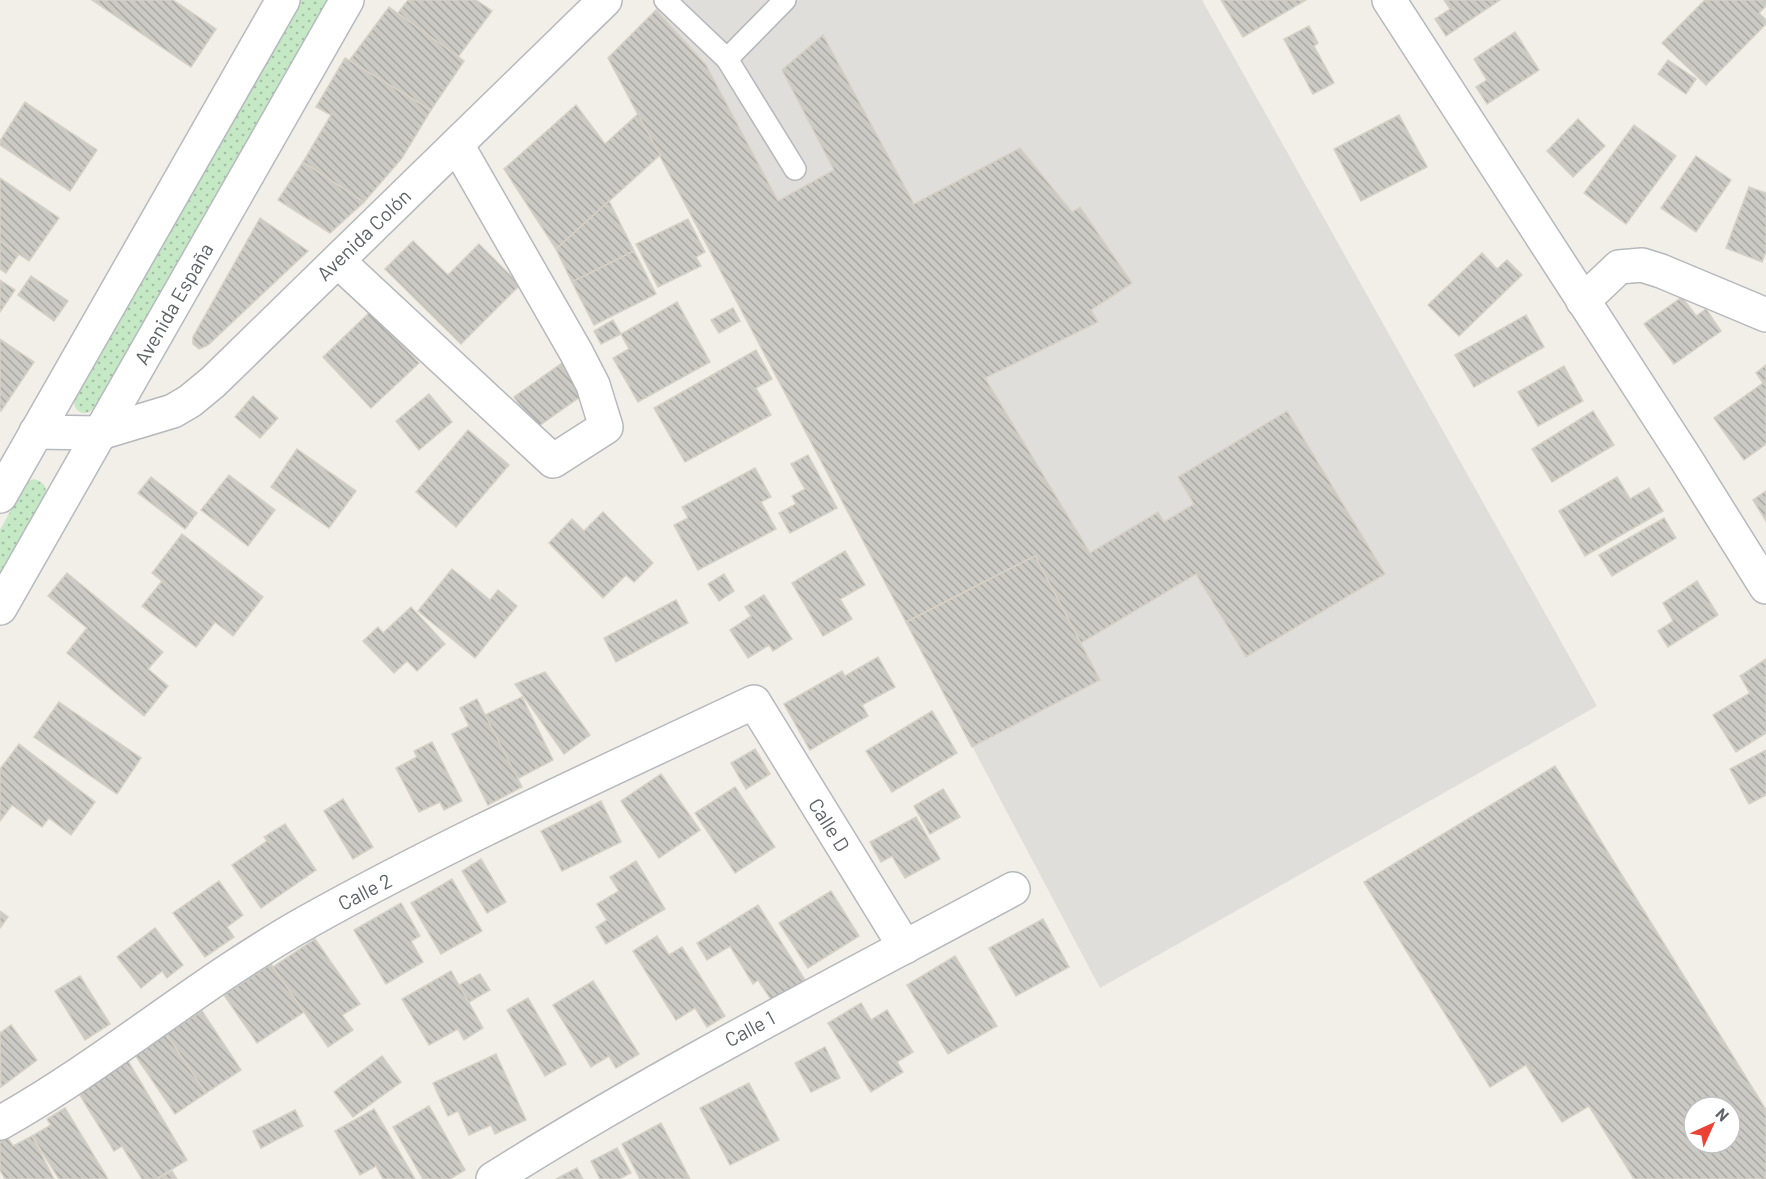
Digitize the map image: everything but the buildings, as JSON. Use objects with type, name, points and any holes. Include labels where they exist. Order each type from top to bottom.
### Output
[{"type":"street","points":[[0,496],[283,0]]},
{"type":"street","name":"Avenida España","points":[[0,608],[347,0]]},
{"type":"street","name":"Avenida Colón","points":[[36,432],[100,433],[173,411],[190,401],[213,382],[605,0]]},
{"type":"street","points":[[1389,0],[1766,587]]},
{"type":"street","points":[[338,261],[553,461],[606,428],[592,386],[576,352],[457,145]]},
{"type":"street","points":[[1583,301],[1619,267],[1642,265],[1766,315]]},
{"type":"street","name":"Calle D","points":[[754,702],[904,947]]},
{"type":"street","name":"Calle 2","points":[[0,1122],[247,958],[306,923],[503,821],[754,702]]},
{"type":"street","name":"Calle 1","points":[[493,1179],[580,1124],[713,1049],[1013,890]]},
{"type":"lane","points":[[665,0],[728,59],[795,169]]},
{"type":"lane","points":[[728,59],[785,0]]},
{"type":"shaded area","points":[[666,0],[1202,0],[1597,706],[1100,988],[608,58]]},
{"type":"green space","points":[[301,0],[328,0],[95,407],[84,413],[78,411],[74,399]]},
{"type":"green space","points":[[34,479],[43,484],[46,494],[0,574],[0,530],[28,481]]}]
